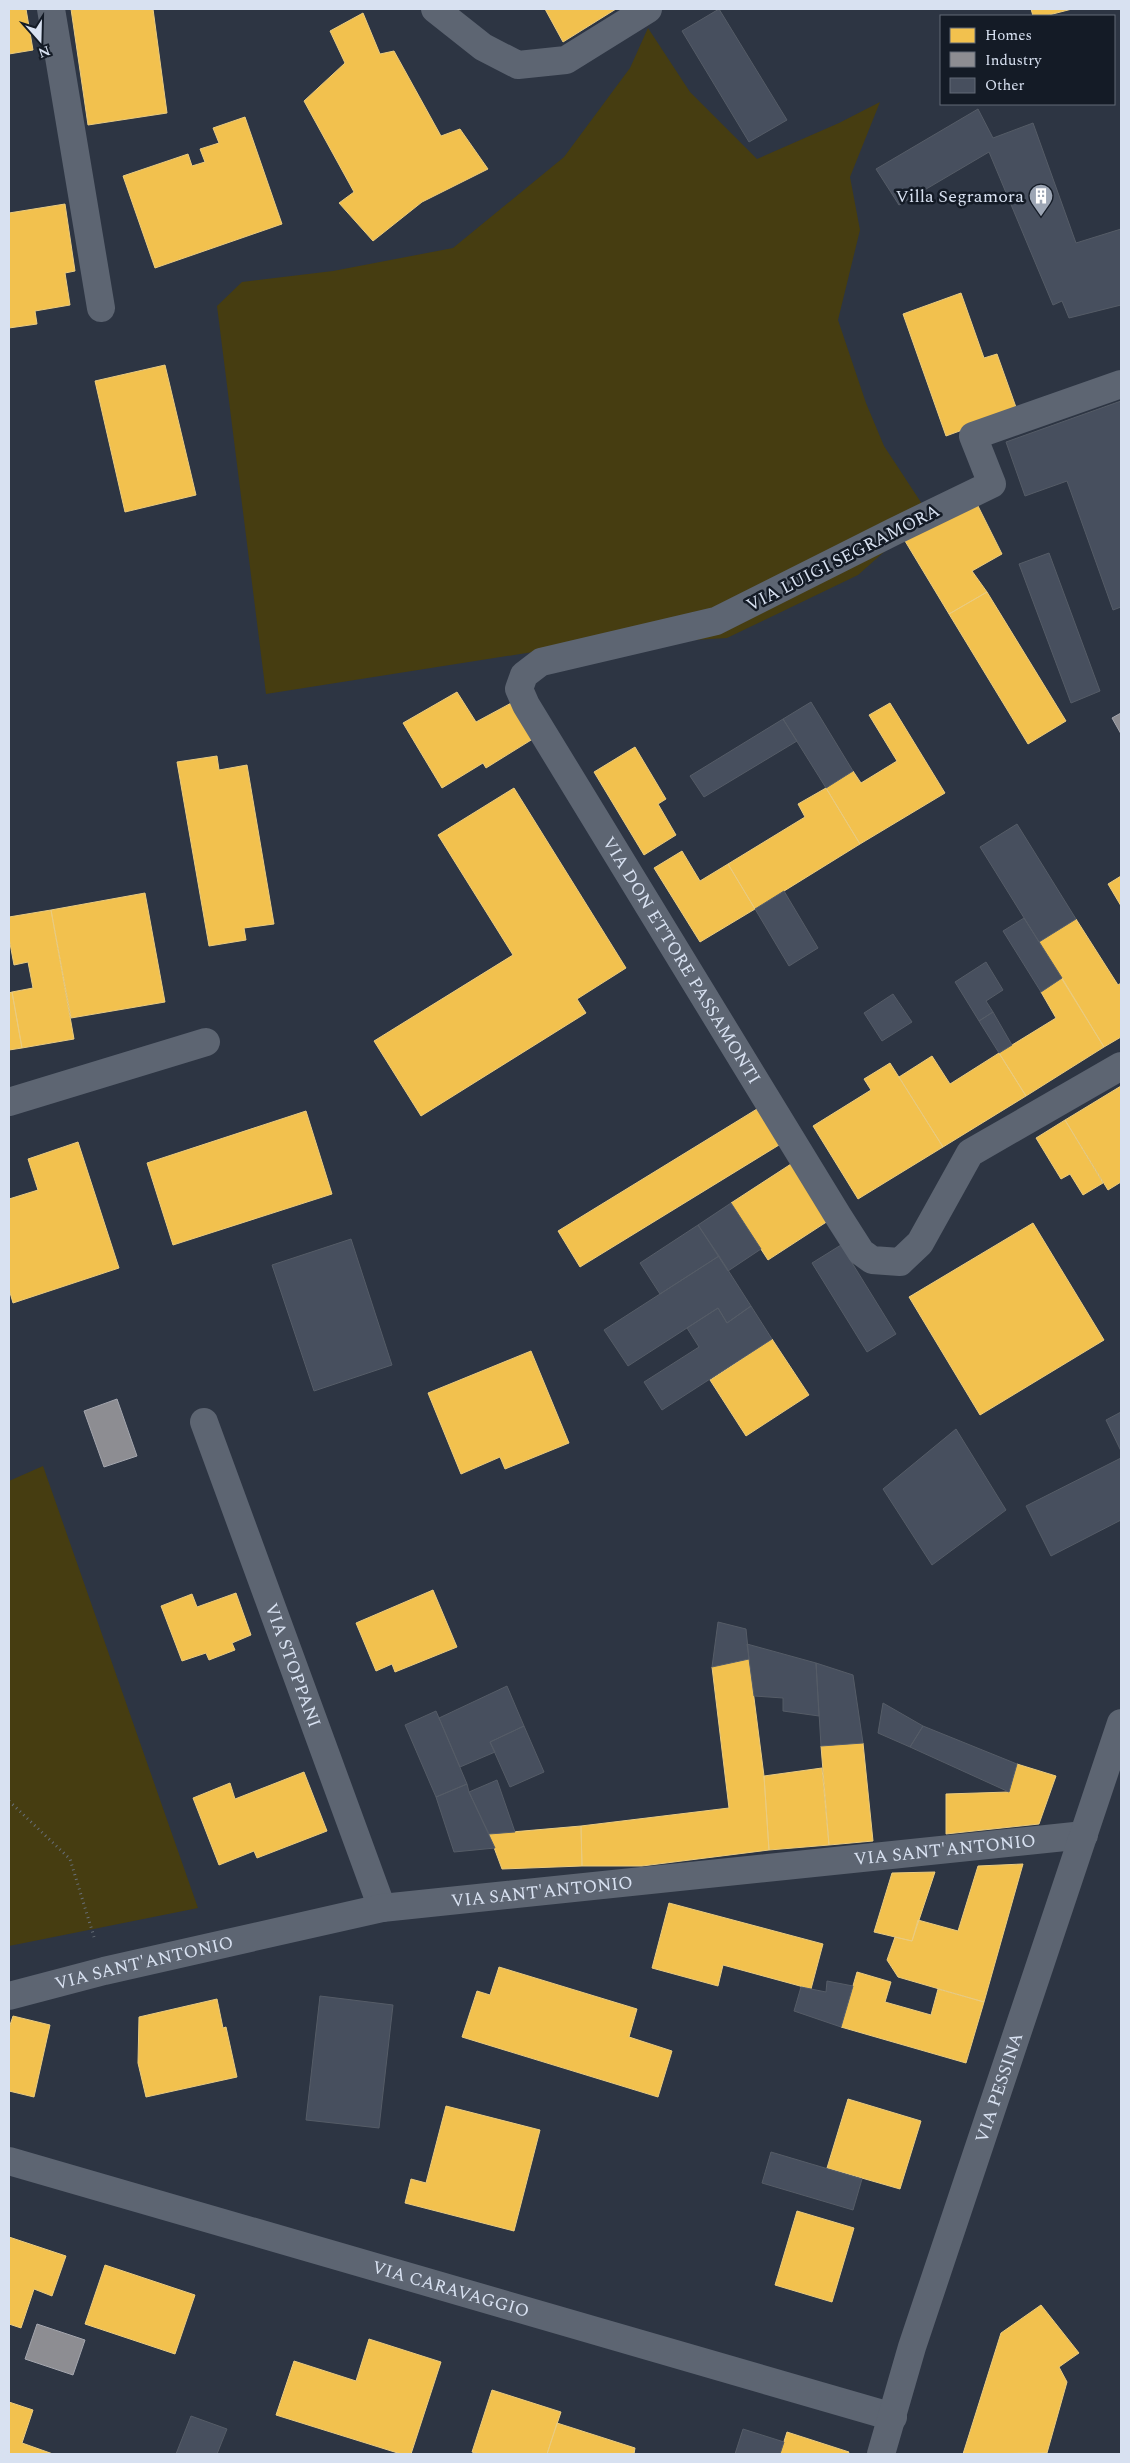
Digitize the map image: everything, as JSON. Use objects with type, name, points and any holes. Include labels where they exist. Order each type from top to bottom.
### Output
[{"type":"street","points":[[51,9],[101,308]]},
{"type":"street","points":[[434,9],[484,47],[518,65],[566,60],[648,9]]},
{"type":"street","name":"VIA LUIGI SEGRAMORA","points":[[526,705],[519,689],[524,675],[541,662],[716,621],[992,484],[973,436],[1121,384]]},
{"type":"street","name":"VIA DON ETTORE PASSAMONTI","points":[[526,705],[838,1216],[861,1252],[872,1260],[900,1262],[920,1243],[970,1154],[1121,1066]]},
{"type":"street","points":[[9,1102],[206,1042]]},
{"type":"street","name":"VIA STOPPANI","points":[[204,1422],[382,1908]]},
{"type":"street","name":"VIA PESSINA","points":[[881,2454],[912,2347],[1121,1723]]},
{"type":"street","name":"VIA SANT'ANTONIO","points":[[9,1996],[104,1971],[382,1908],[1084,1834]]},
{"type":"street","name":"VIA CARAVAGGIO","points":[[9,2161],[892,2417]]},
{"type":"path","points":[[9,1801],[70,1859],[104,1971]]},
{"type":"shaded area","points":[[648,28],[690,92],[757,159],[839,123],[880,102],[850,177],[860,230],[838,320],[866,403],[884,446],[928,513],[858,575],[727,638],[558,648],[266,694],[217,306],[242,282],[333,271],[453,248],[564,157],[630,68]]},
{"type":"shaded area","points":[[43,1466],[198,1908],[9,1946],[9,1481]]},
{"type":"building: Homes","points":[[9,9],[26,9],[33,50],[9,54]]},
{"type":"building: Homes","points":[[71,9],[153,9],[167,113],[88,125]]},
{"type":"building: Homes","points":[[545,9],[616,9],[563,42]]},
{"type":"building: Homes","points":[[1031,9],[1072,9],[1049,15],[1033,15]]},
{"type":"building: Homes","points":[[363,13],[380,54],[394,51],[441,136],[460,129],[488,169],[422,202],[373,241],[339,203],[354,192],[304,101],[345,63],[330,31]]},
{"type":"building: Homes","points":[[245,117],[282,224],[155,268],[123,176],[188,154],[192,166],[205,162],[200,149],[219,143],[213,128]]},
{"type":"building: Homes","points":[[65,204],[75,271],[65,273],[70,305],[35,311],[37,324],[9,328],[9,213]]},
{"type":"building: Homes","points":[[961,293],[984,358],[997,354],[1017,410],[946,436],[903,314]]},
{"type":"building: Homes","points":[[165,365],[196,495],[125,512],[95,381]]},
{"type":"building: Homes","points":[[977,504],[1002,554],[972,571],[987,592],[949,614],[905,541]]},
{"type":"building: Homes","points":[[987,592],[1066,721],[1028,744],[949,614]]},
{"type":"building: Homes","points":[[457,692],[476,722],[515,701],[536,737],[486,768],[483,763],[442,788],[403,723]]},
{"type":"building: Homes","points":[[890,703],[945,793],[860,844],[826,788],[853,771],[861,783],[897,761],[869,715]]},
{"type":"building: Homes","points":[[635,747],[666,799],[658,804],[676,835],[644,855],[594,772]]},
{"type":"building: Homes","points":[[217,756],[219,770],[247,765],[274,924],[244,928],[246,940],[209,946],[177,762]]},
{"type":"building: Homes","points":[[514,788],[626,968],[577,999],[586,1013],[421,1116],[374,1041],[513,955],[438,835]]},
{"type":"building: Homes","points":[[826,788],[860,844],[755,909],[728,864],[805,817],[798,804]]},
{"type":"building: Homes","points":[[682,851],[700,881],[728,864],[755,909],[700,942],[654,868]]},
{"type":"building: Homes","points":[[1121,876],[1121,906],[1108,884]]},
{"type":"building: Homes","points":[[145,893],[165,1002],[71,1018],[51,910]]},
{"type":"building: Homes","points":[[51,910],[74,1039],[22,1048],[12,992],[33,988],[28,962],[14,965],[9,938],[9,917]]},
{"type":"building: Homes","points":[[1076,919],[1118,985],[1121,983],[1121,1037],[1104,1047],[1039,942]]},
{"type":"building: Homes","points":[[1062,978],[1104,1047],[1026,1096],[999,1053],[1056,1018],[1041,992]]},
{"type":"building: Homes","points":[[12,992],[22,1048],[9,1050],[9,993]]},
{"type":"building: Homes","points":[[999,1053],[1026,1096],[943,1147],[899,1077],[932,1056],[950,1084]]},
{"type":"building: Homes","points":[[890,1063],[943,1147],[858,1199],[813,1126],[871,1090],[864,1079]]},
{"type":"building: Homes","points":[[1121,1086],[1121,1182],[1108,1190],[1065,1120]]},
{"type":"building: Homes","points":[[757,1109],[779,1145],[580,1267],[558,1231]]},
{"type":"building: Homes","points":[[306,1111],[332,1194],[173,1245],[147,1163]]},
{"type":"building: Homes","points":[[1065,1120],[1103,1183],[1083,1195],[1070,1174],[1061,1179],[1036,1138]]},
{"type":"building: Homes","points":[[78,1142],[119,1268],[13,1303],[9,1289],[9,1199],[38,1190],[28,1159]]},
{"type":"building: Homes","points":[[791,1164],[828,1221],[768,1260],[731,1203]]},
{"type":"building: Homes","points":[[1033,1223],[1104,1340],[980,1415],[909,1297]]},
{"type":"building: Homes","points":[[772,1339],[809,1395],[746,1436],[710,1380]]},
{"type":"building: Homes","points":[[531,1351],[569,1443],[505,1469],[500,1457],[461,1474],[428,1393]]},
{"type":"building: Homes","points":[[433,1590],[457,1647],[395,1672],[392,1664],[376,1671],[356,1623]]},
{"type":"building: Homes","points":[[236,1593],[251,1635],[232,1643],[235,1650],[209,1660],[206,1653],[182,1661],[161,1606],[192,1594],[197,1607]]},
{"type":"building: Homes","points":[[749,1659],[764,1776],[769,1850],[642,1866],[582,1866],[581,1826],[729,1808],[712,1667]]},
{"type":"building: Homes","points":[[863,1743],[873,1841],[829,1845],[821,1746]]},
{"type":"building: Homes","points":[[1017,1764],[1056,1776],[1039,1824],[946,1834],[946,1794],[1009,1792]]},
{"type":"building: Homes","points":[[822,1768],[829,1845],[769,1850],[764,1776]]},
{"type":"building: Homes","points":[[304,1772],[327,1831],[257,1858],[254,1851],[219,1865],[193,1798],[230,1783],[235,1799]]},
{"type":"building: Homes","points":[[581,1826],[582,1866],[502,1869],[489,1834]]},
{"type":"building: Homes","points":[[1023,1864],[984,2002],[898,1977],[887,1960],[895,1937],[912,1941],[918,1920],[958,1931],[978,1866]]},
{"type":"building: Homes","points":[[935,1872],[912,1941],[874,1932],[892,1873]]},
{"type":"building: Homes","points":[[669,1903],[823,1944],[811,1989],[723,1965],[718,1986],[652,1968]]},
{"type":"building: Homes","points":[[499,1967],[637,2009],[629,2037],[672,2051],[658,2097],[462,2037],[477,1991],[490,1995]]},
{"type":"building: Homes","points":[[857,1972],[891,1982],[885,2002],[931,2015],[938,1989],[984,2002],[966,2063],[841,2027]]},
{"type":"building: Homes","points":[[217,1999],[223,2028],[226,2027],[237,2077],[146,2097],[138,2063],[139,2017]]},
{"type":"building: Homes","points":[[13,2016],[50,2025],[34,2097],[9,2091],[9,2028]]},
{"type":"building: Homes","points":[[848,2099],[921,2121],[900,2189],[827,2168]]},
{"type":"building: Homes","points":[[446,2106],[540,2130],[514,2231],[405,2203],[411,2179],[426,2183]]},
{"type":"building: Homes","points":[[797,2211],[854,2228],[832,2302],[775,2285]]},
{"type":"building: Homes","points":[[9,2237],[66,2256],[52,2296],[34,2289],[21,2328],[9,2324]]},
{"type":"building: Homes","points":[[105,2265],[195,2295],[175,2354],[85,2324]]},
{"type":"building: Homes","points":[[1041,2305],[1079,2353],[1059,2367],[1067,2382],[1047,2453],[963,2454],[1001,2333]]},
{"type":"building: Homes","points":[[369,2339],[441,2362],[411,2454],[401,2454],[276,2415],[294,2361],[356,2381]]},
{"type":"building: Homes","points":[[492,2390],[561,2412],[547,2454],[479,2454],[472,2452]]},
{"type":"building: Homes","points":[[9,2402],[33,2410],[22,2443],[53,2454],[9,2454]]},
{"type":"building: Homes","points":[[557,2423],[635,2448],[634,2454],[547,2454]]},
{"type":"building: Homes","points":[[787,2432],[849,2452],[848,2454],[780,2454]]},
{"type":"building: Industry","points":[[1121,713],[1121,734],[1112,718]]},
{"type":"building: Industry","points":[[117,1399],[137,1456],[104,1467],[84,1411]]},
{"type":"building: Industry","points":[[37,2324],[85,2340],[73,2375],[25,2359]]},
{"type":"building: Other","points":[[719,9],[787,120],[749,142],[682,31]]},
{"type":"building: Other","name":"Villa Segramora","points":[[978,109],[993,138],[1033,123],[1076,243],[1121,229],[1121,305],[1069,318],[1062,301],[1053,305],[989,152],[899,205],[876,169]]},
{"type":"building: Other","points":[[1121,401],[1121,607],[1113,610],[1067,481],[1025,496],[1006,442]]},
{"type":"building: Other","points":[[1049,553],[1100,691],[1071,703],[1019,564]]},
{"type":"building: Other","points":[[811,702],[853,771],[826,788],[783,719]]},
{"type":"building: Other","points":[[783,719],[797,741],[704,797],[690,776]]},
{"type":"building: Other","points":[[1017,824],[1076,919],[1039,942],[980,847]]},
{"type":"building: Other","points":[[784,891],[818,948],[789,966],[755,909]]},
{"type":"building: Other","points":[[1024,918],[1062,978],[1041,992],[1003,931]]},
{"type":"building: Other","points":[[986,962],[1003,990],[986,1001],[993,1012],[979,1021],[955,982]]},
{"type":"building: Other","points":[[893,994],[912,1022],[882,1041],[864,1013]]},
{"type":"building: Other","points":[[993,1012],[1012,1045],[999,1053],[979,1021]]},
{"type":"building: Other","points":[[731,1203],[761,1249],[728,1271],[698,1225]]},
{"type":"building: Other","points":[[698,1225],[719,1256],[660,1294],[640,1263]]},
{"type":"building: Other","points":[[351,1239],[392,1365],[314,1391],[272,1265]]},
{"type":"building: Other","points":[[841,1245],[896,1334],[867,1352],[812,1263]]},
{"type":"building: Other","points":[[719,1256],[751,1306],[727,1323],[718,1308],[628,1366],[604,1330]]},
{"type":"building: Other","points":[[751,1306],[772,1339],[662,1410],[644,1382],[699,1347],[687,1328],[718,1308],[727,1323]]},
{"type":"building: Other","points":[[1121,1412],[1121,1451],[1106,1420]]},
{"type":"building: Other","points":[[956,1429],[1006,1510],[932,1565],[883,1489]]},
{"type":"building: Other","points":[[1121,1458],[1121,1520],[1051,1556],[1026,1506]]},
{"type":"building: Other","points":[[718,1622],[746,1629],[749,1659],[712,1667]]},
{"type":"building: Other","points":[[747,1644],[816,1663],[819,1716],[783,1711],[783,1698],[754,1696]]},
{"type":"building: Other","points":[[816,1663],[853,1675],[863,1743],[821,1746]]},
{"type":"building: Other","points":[[507,1686],[524,1726],[490,1742],[495,1752],[460,1767],[439,1718]]},
{"type":"building: Other","points":[[883,1703],[923,1726],[910,1747],[878,1733]]},
{"type":"building: Other","points":[[436,1711],[467,1784],[436,1797],[405,1725]]},
{"type":"building: Other","points":[[524,1726],[544,1772],[510,1787],[490,1742]]},
{"type":"building: Other","points":[[923,1726],[1017,1764],[1009,1792],[910,1747]]},
{"type":"building: Other","points":[[497,1780],[515,1832],[489,1834],[469,1792]]},
{"type":"building: Other","points":[[467,1784],[495,1848],[454,1852],[436,1797]]},
{"type":"building: Other","points":[[827,1981],[853,1986],[841,2027],[794,2011],[801,1987],[826,1992]]},
{"type":"building: Other","points":[[320,1996],[393,2005],[379,2128],[306,2120]]},
{"type":"building: Other","points":[[771,2152],[862,2179],[853,2210],[762,2183]]},
{"type":"building: Other","points":[[191,2416],[227,2429],[217,2454],[176,2454]]},
{"type":"building: Other","points":[[743,2429],[784,2442],[780,2454],[735,2454]]},
{"type":"place","name":"Villa Segramora","points":[[1041,217]]}]
